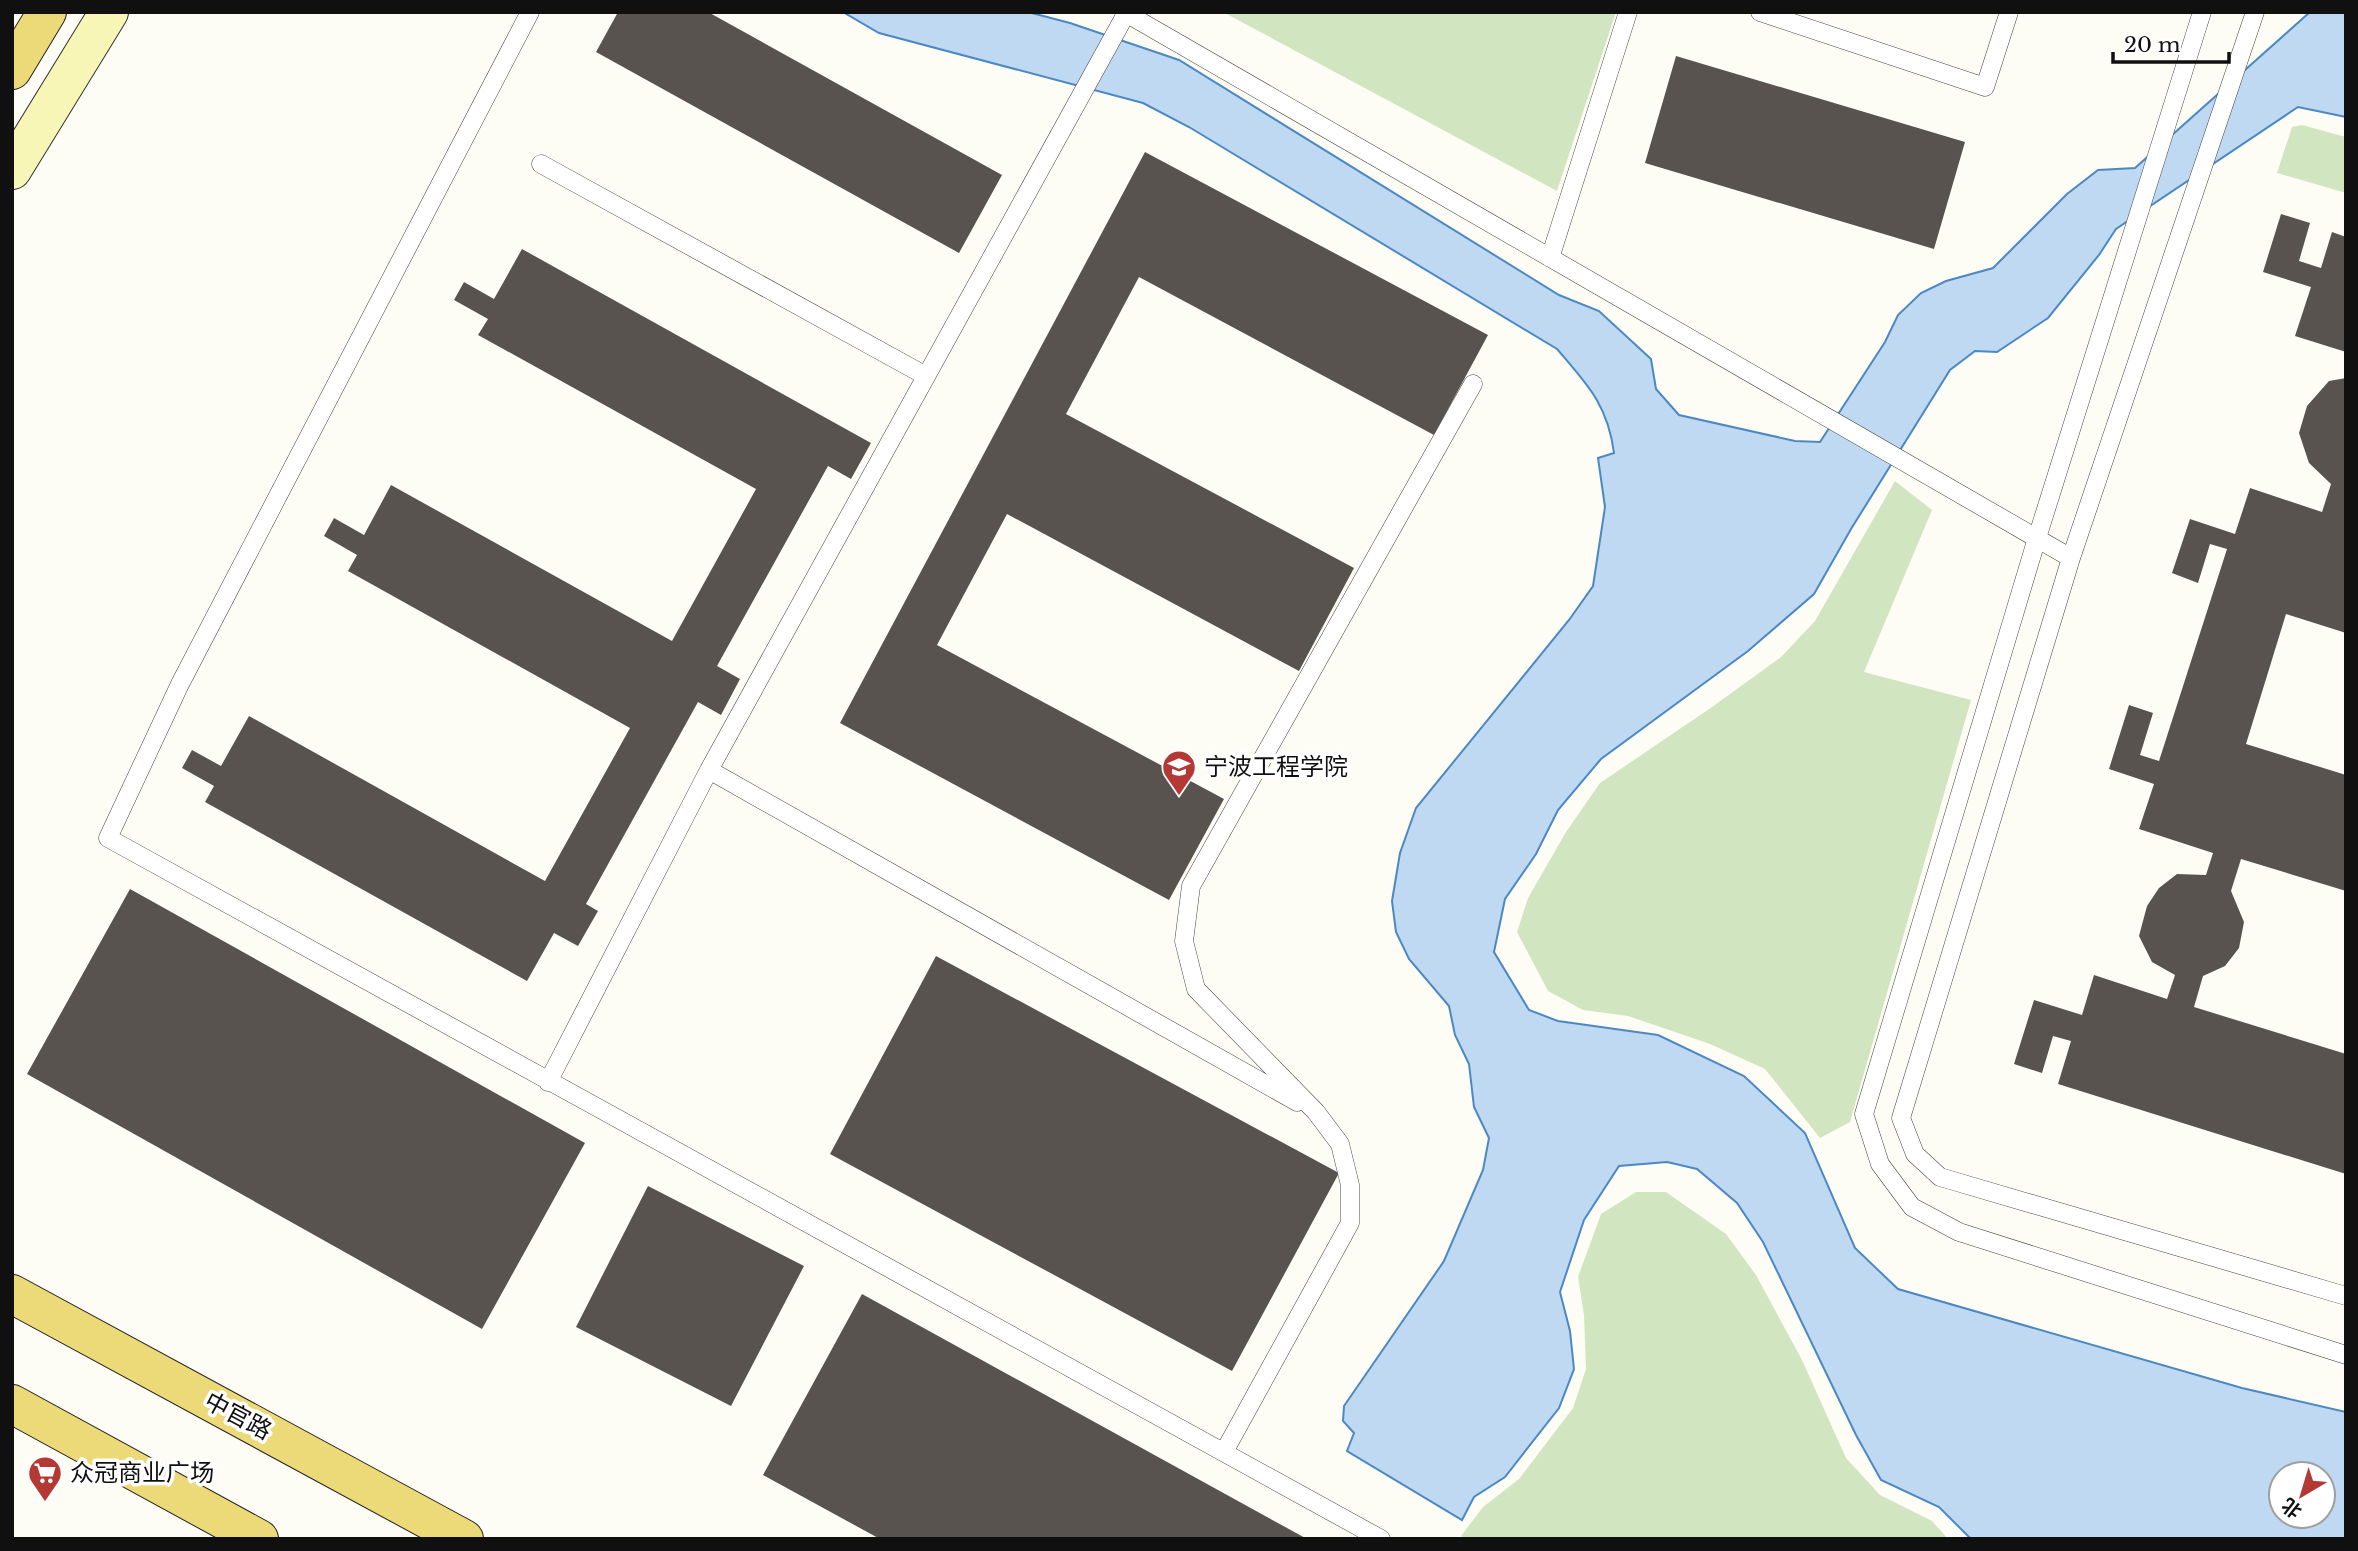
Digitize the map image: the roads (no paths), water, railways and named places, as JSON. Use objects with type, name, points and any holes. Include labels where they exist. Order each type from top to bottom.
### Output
[{"type":"main road","points":[[12,70],[47,12]]},
{"type":"main road","name":"中官路","points":[[12,1294],[464,1539]]},
{"type":"main road","points":[[12,1404],[258,1539]]},
{"type":"street","points":[[12,170],[109,12]]},
{"type":"lane","points":[[530,12],[180,684],[108,838],[1381,1539]]},
{"type":"lane","points":[[1550,258],[1628,12]]},
{"type":"lane","points":[[1760,12],[1985,87],[2009,12]]},
{"type":"lane","points":[[2202,12],[2037,538],[1864,1114],[1880,1164],[1912,1207],[1959,1232],[2346,1354]]},
{"type":"lane","points":[[2255,12],[2071,558],[1901,1118],[1915,1154],[1940,1177],[2346,1296]]},
{"type":"lane","points":[[548,1082],[709,770],[1126,13],[2071,558]]},
{"type":"lane","points":[[541,164],[926,376]]},
{"type":"lane","points":[[1224,1452],[1350,1223],[1350,1185],[1340,1144],[1315,1112],[1196,989],[1184,941],[1191,887],[1473,384]]},
{"type":"lane","points":[[709,770],[1315,1112]]},
{"type":"water","points":[[843,12],[1028,12],[1070,23],[1179,60],[1559,295],[1599,311],[1651,359],[1656,389],[1679,415],[1795,441],[1820,442],[1885,342],[1898,315],[1921,293],[1946,281],[1993,268],[2067,194],[2098,170],[2135,168],[2310,12],[2346,12],[2346,117],[2298,107],[2116,229],[2099,255],[2048,318],[1997,352],[1975,351],[1950,370],[1851,529],[1814,594],[1748,651],[1601,759],[1558,810],[1536,854],[1505,899],[1494,952],[1529,1010],[1558,1021],[1658,1035],[1744,1076],[1805,1133],[1855,1248],[1898,1289],[2242,1388],[2346,1412],[2346,1539],[1971,1539],[1939,1507],[1881,1480],[1856,1435],[1763,1242],[1737,1203],[1697,1169],[1667,1162],[1619,1166],[1584,1220],[1560,1292],[1570,1331],[1574,1369],[1559,1408],[1505,1477],[1474,1497],[1462,1520],[1347,1451],[1354,1433],[1343,1421],[1344,1406],[1444,1261],[1483,1170],[1489,1138],[1474,1107],[1469,1064],[1455,1035],[1449,1006],[1409,959],[1396,932],[1392,901],[1400,853],[1416,808],[1569,620],[1593,586],[1605,507],[1598,458],[1614,453],[1607,421],[1601,408],[1587,385],[1557,349],[1189,127],[1143,103],[879,33]]},
{"type":"place","name":"宁波工程学院","points":[[1179,797]]},
{"type":"place","name":"众冠商业广场","points":[[45,1503]]}]
